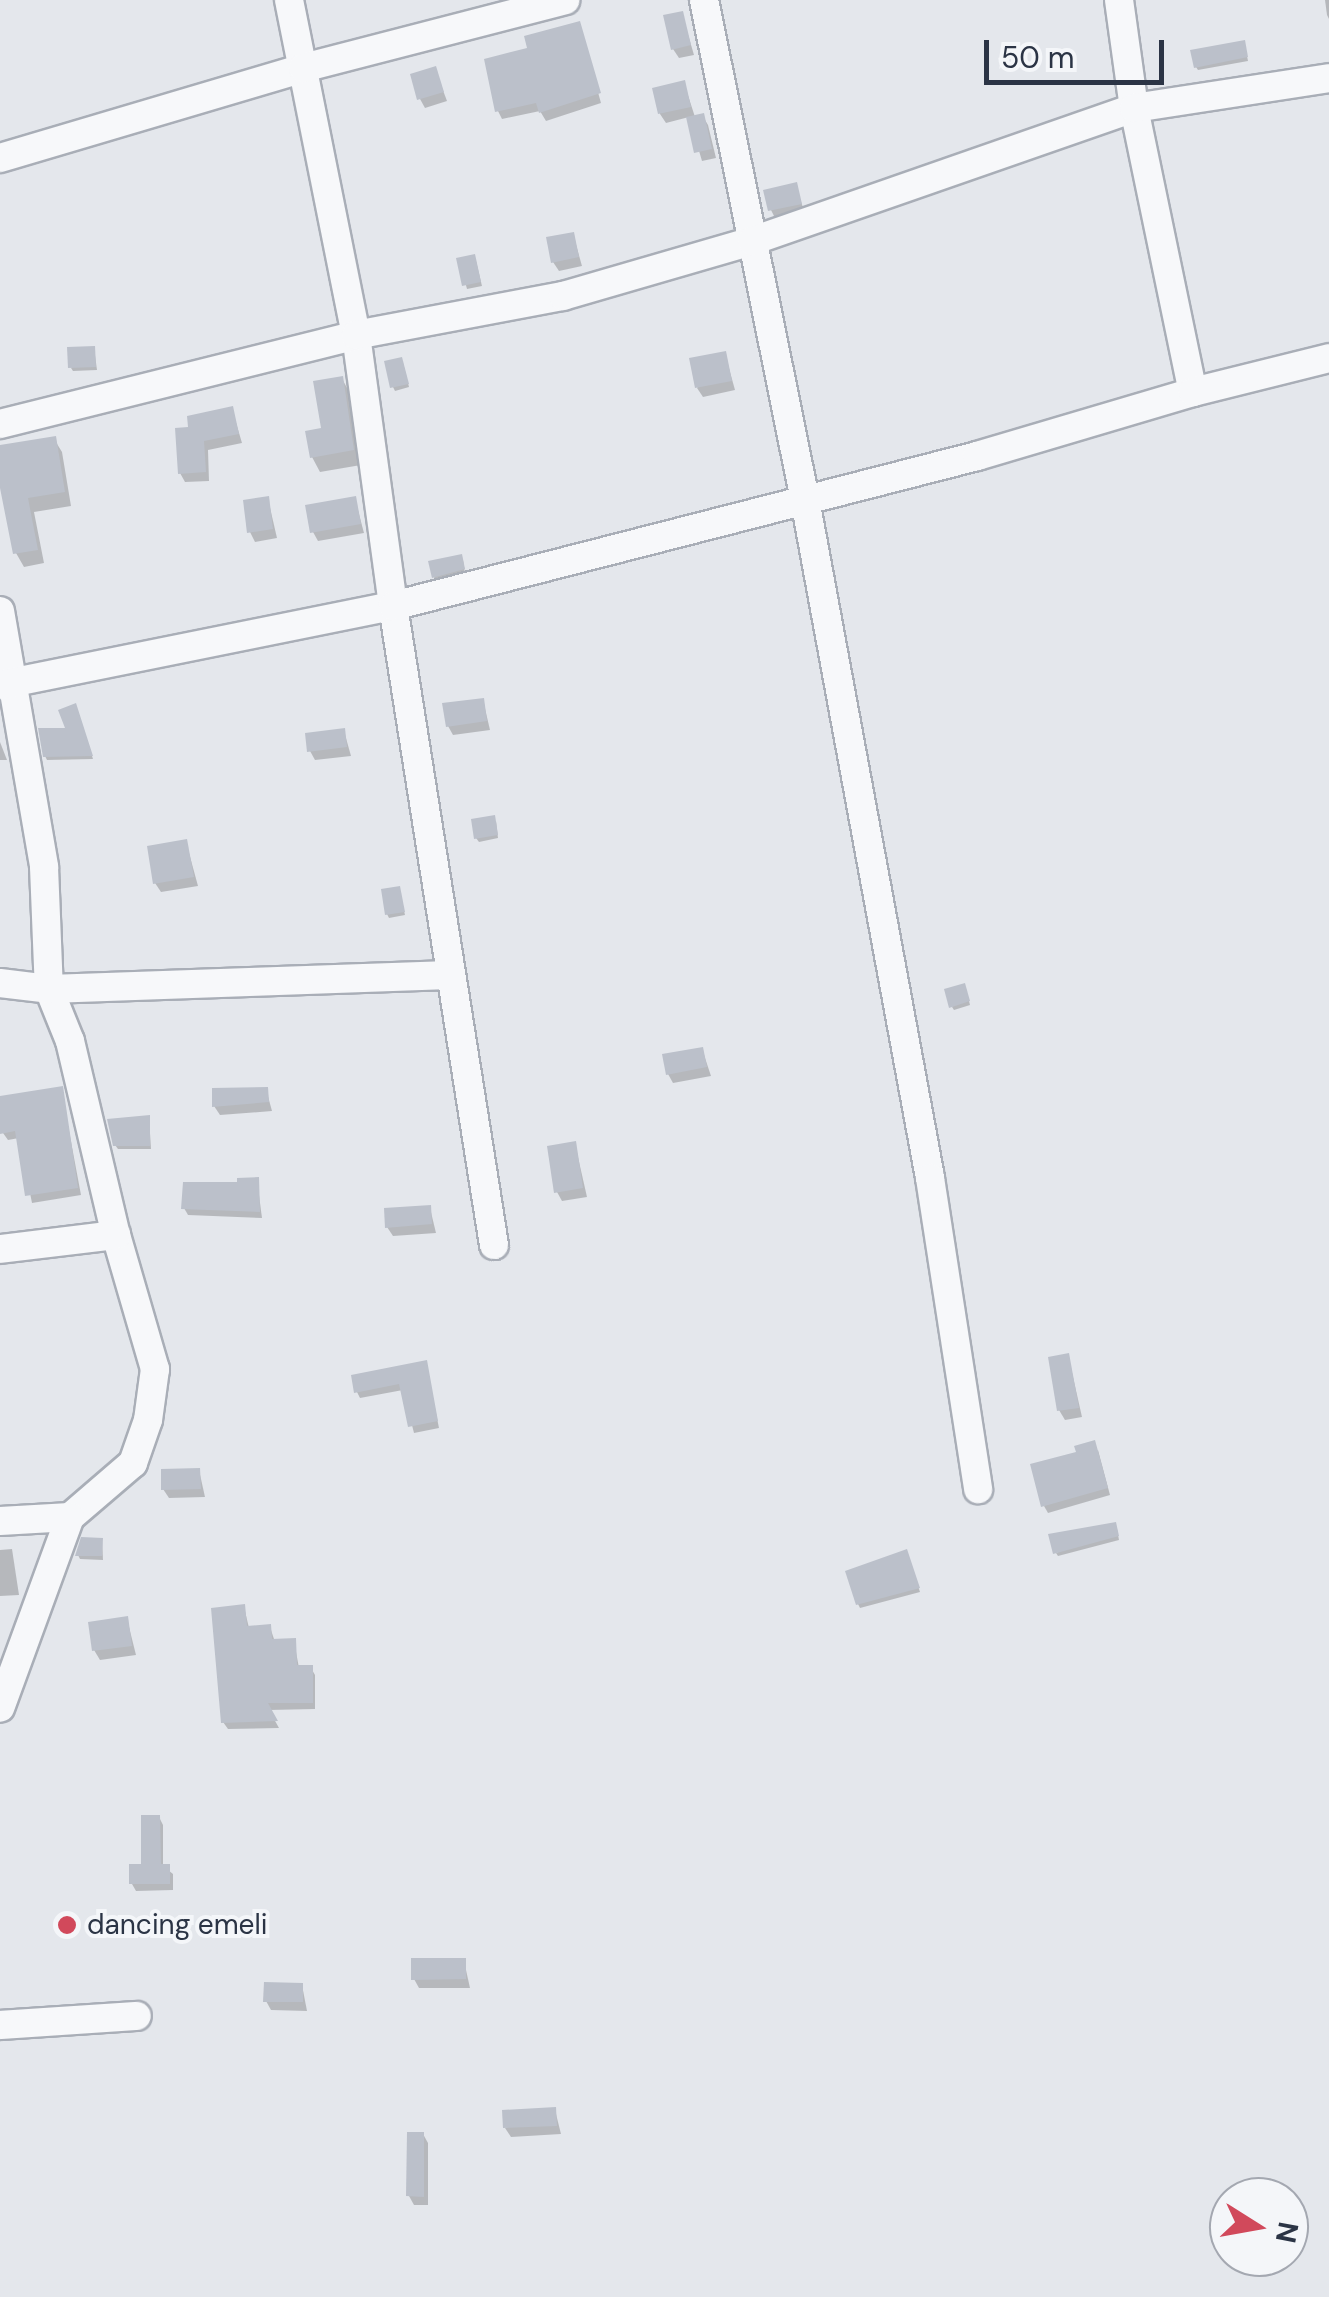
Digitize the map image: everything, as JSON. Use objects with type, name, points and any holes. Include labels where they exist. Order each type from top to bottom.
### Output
[{"type":"street","points":[[288,0],[356,335],[393,606],[494,1245]]},
{"type":"street","points":[[0,158],[302,68],[566,0]]},
{"type":"street","points":[[704,0],[805,500],[930,1178],[978,1489]]},
{"type":"street","points":[[1119,0],[1134,108],[1193,392]]},
{"type":"street","points":[[0,424],[356,335],[563,296],[752,241],[1134,108],[1329,78]]},
{"type":"street","points":[[7,684],[393,606],[978,456],[1193,392],[1329,358]]},
{"type":"street","points":[[0,611],[7,684],[44,868],[49,990],[70,1041],[116,1235],[155,1370],[148,1420],[133,1463],[70,1517],[0,1708]]},
{"type":"street","points":[[0,983],[49,990],[450,975]]},
{"type":"street","points":[[0,1249],[116,1235]]},
{"type":"street","points":[[0,1521],[70,1517]]},
{"type":"street","points":[[0,2025],[136,2016]]},
{"type":"building","points":[[683,11],[691,45],[671,50],[663,15]]},
{"type":"building","points":[[580,21],[601,93],[539,113],[536,103],[495,112],[484,59],[527,48],[524,36]]},
{"type":"building","points":[[1245,40],[1248,57],[1194,68],[1190,50]]},
{"type":"building","points":[[436,66],[444,92],[417,100],[410,74]]},
{"type":"building","points":[[685,80],[691,107],[658,114],[652,88]]},
{"type":"building","points":[[704,113],[712,149],[694,153],[686,117]]},
{"type":"building","points":[[797,182],[802,204],[768,211],[763,190]]},
{"type":"building","points":[[574,232],[579,257],[551,263],[546,237]]},
{"type":"building","points":[[475,254],[481,282],[462,286],[456,258]]},
{"type":"building","points":[[95,346],[96,367],[68,368],[67,347]]},
{"type":"building","points":[[726,351],[732,381],[695,388],[689,358]]},
{"type":"building","points":[[402,357],[409,384],[390,388],[384,361]]},
{"type":"building","points":[[343,376],[354,450],[310,458],[305,431],[321,428],[313,381]]},
{"type":"building","points":[[233,406],[239,434],[204,441],[206,472],[178,474],[175,428],[188,427],[187,416]]},
{"type":"building","points":[[56,436],[65,492],[28,498],[38,550],[13,554],[0,488],[0,445]]},
{"type":"building","points":[[269,496],[273,529],[247,533],[243,500]]},
{"type":"building","points":[[356,496],[361,524],[310,533],[305,505]]},
{"type":"building","points":[[462,554],[465,569],[432,578],[428,561]]},
{"type":"building","points":[[484,698],[487,721],[446,727],[442,703]]},
{"type":"building","points":[[76,703],[93,756],[43,757],[38,728],[65,728],[58,710]]},
{"type":"building","points":[[345,728],[347,747],[307,752],[305,733]]},
{"type":"building","points":[[495,815],[498,835],[474,839],[471,819]]},
{"type":"building","points":[[187,839],[194,877],[153,884],[147,846]]},
{"type":"building","points":[[400,886],[405,912],[385,915],[381,889]]},
{"type":"building","points":[[965,983],[970,1001],[949,1008],[944,989]]},
{"type":"building","points":[[703,1047],[707,1067],[666,1075],[662,1054]]},
{"type":"building","points":[[63,1086],[78,1188],[25,1196],[15,1131],[0,1134],[0,1096]]},
{"type":"building","points":[[268,1087],[269,1102],[212,1107],[212,1088]]},
{"type":"building","points":[[150,1115],[150,1146],[113,1146],[107,1119]]},
{"type":"building","points":[[576,1141],[583,1188],[554,1193],[547,1146]]},
{"type":"building","points":[[259,1177],[260,1212],[181,1209],[183,1182],[237,1182],[237,1178]]},
{"type":"building","points":[[431,1205],[432,1224],[385,1228],[384,1208]]},
{"type":"building","points":[[1069,1353],[1079,1408],[1057,1411],[1048,1357]]},
{"type":"building","points":[[427,1360],[438,1421],[408,1427],[399,1384],[354,1393],[351,1375]]},
{"type":"building","points":[[1095,1440],[1108,1488],[1041,1507],[1030,1464],[1076,1452],[1074,1446]]},
{"type":"building","points":[[200,1468],[201,1489],[161,1490],[161,1469]]},
{"type":"building","points":[[1116,1522],[1119,1536],[1053,1554],[1048,1534]]},
{"type":"building","points":[[81,1537],[103,1538],[102,1556],[75,1556]]},
{"type":"building","points":[[907,1549],[920,1588],[856,1605],[845,1571]]},
{"type":"building","points":[[245,1604],[247,1626],[271,1624],[272,1639],[296,1638],[297,1665],[313,1665],[313,1703],[268,1703],[278,1721],[221,1723],[211,1608]]},
{"type":"building","points":[[128,1616],[132,1646],[92,1651],[88,1622]]},
{"type":"building","points":[[141,1815],[160,1815],[161,1864],[170,1864],[170,1884],[129,1884],[129,1864],[141,1864]]},
{"type":"building","points":[[411,1958],[466,1958],[466,1979],[411,1980]]},
{"type":"building","points":[[264,1982],[303,1983],[303,2002],[263,2002]]},
{"type":"building","points":[[556,2107],[557,2126],[503,2128],[502,2110]]},
{"type":"building","points":[[407,2132],[424,2132],[424,2197],[406,2196]]},
{"type":"place","name":"dancing emeli","points":[[67,1925]]}]
